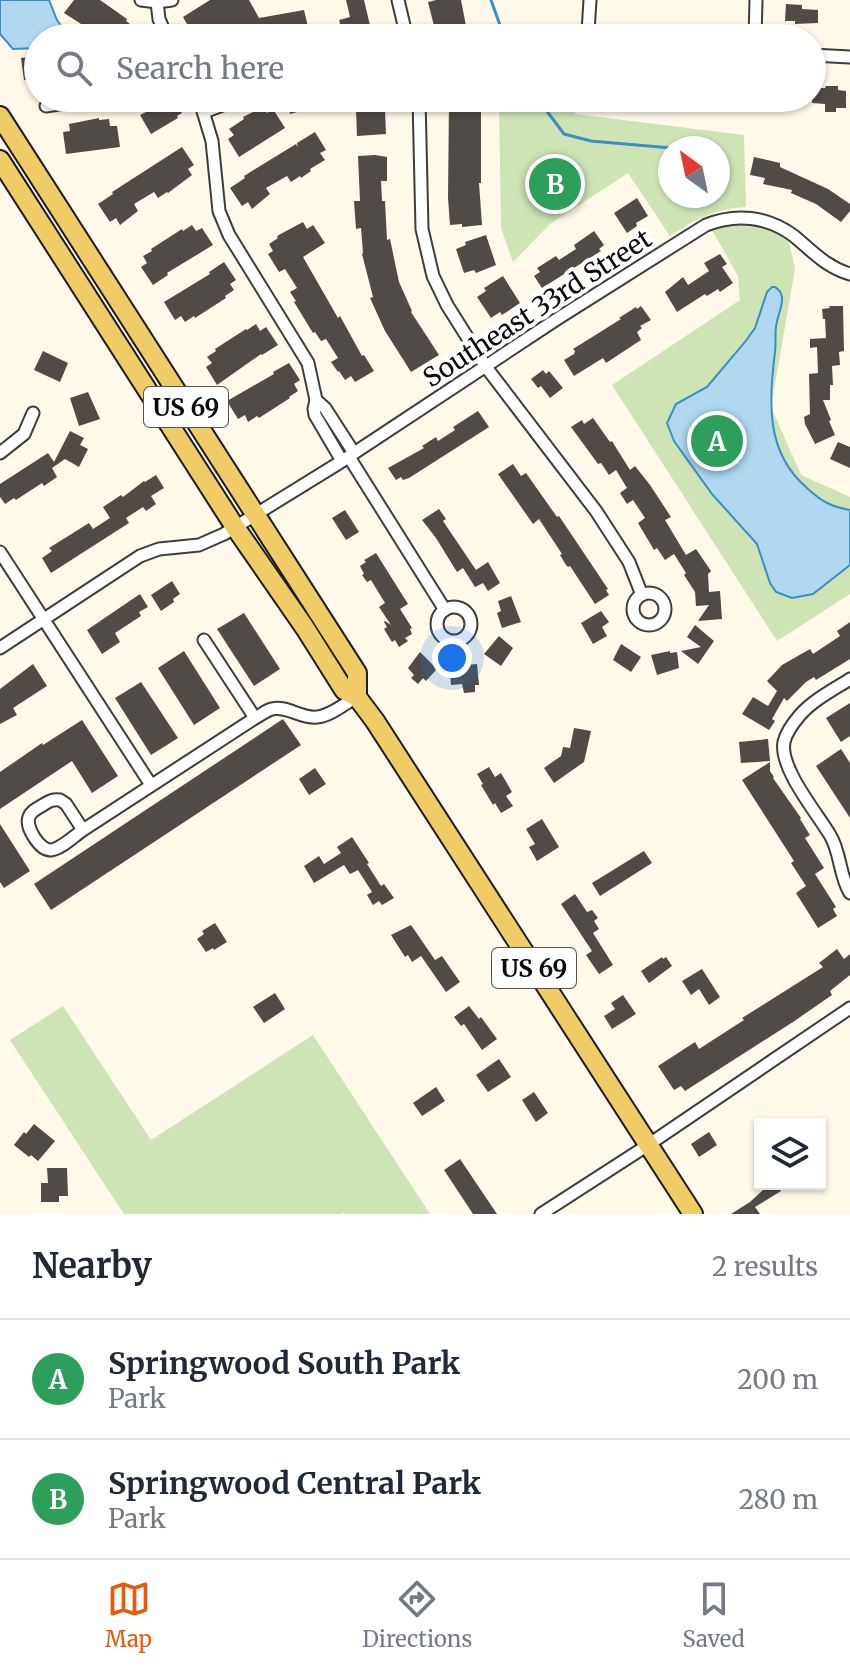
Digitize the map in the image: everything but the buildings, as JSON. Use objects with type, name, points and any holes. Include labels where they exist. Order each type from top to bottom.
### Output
[{"type":"main road","name":"US 69","points":[[0,116],[357,673],[357,697]]},
{"type":"main road","name":"US 69","points":[[0,160],[235,527],[344,690],[357,697],[375,721],[693,1214]]},
{"type":"street","points":[[141,0],[172,0]]},
{"type":"street","points":[[398,0],[404,24]]},
{"type":"street","points":[[588,24],[590,0]]},
{"type":"street","points":[[755,24],[756,0]]},
{"type":"street","points":[[157,2],[161,24]]},
{"type":"street","points":[[826,56],[850,57]]},
{"type":"street","points":[[204,112],[212,141],[219,211],[229,235],[308,363],[318,422],[348,457],[445,610]]},
{"type":"street","points":[[419,112],[422,229],[433,276],[447,305],[486,367],[596,511],[629,562],[642,595]]},
{"type":"street","name":"Southeast 33rd Street","points":[[0,648],[140,556],[159,549],[199,545],[235,527],[698,230],[721,219],[748,217],[776,225],[822,261],[850,274]]},
{"type":"street","points":[[0,453],[24,434],[33,413]]},
{"type":"street","points":[[0,552],[151,785]]},
{"type":"street","points":[[204,640],[255,718]]},
{"type":"street","points":[[850,679],[801,714],[784,743],[784,757],[792,775],[832,838],[850,893]]},
{"type":"street","points":[[83,830],[60,800],[50,801],[31,813],[28,819],[29,828],[42,848],[48,851],[55,849],[272,709],[317,717],[327,715],[357,697]]},
{"type":"street","points":[[541,1214],[850,1008]]},
{"type":"green space","points":[[499,112],[575,112],[744,135],[746,207],[706,216],[670,236],[628,173],[550,224],[513,262],[501,228]]},
{"type":"green space","points":[[745,224],[768,229],[789,242],[795,269],[771,407],[801,475],[850,497],[850,594],[777,641],[612,385],[740,300],[738,276],[712,230],[726,225]]},
{"type":"green space","points":[[63,1006],[151,1140],[313,1035],[430,1214],[124,1214],[10,1040]]},
{"type":"water","points":[[0,0],[49,0],[60,24],[24,24],[24,49],[13,49],[0,34]]},
{"type":"water","points":[[772,287],[779,290],[782,297],[776,327],[771,408],[777,442],[783,459],[807,488],[827,503],[850,510],[850,565],[813,594],[792,598],[776,592],[757,544],[712,494],[674,441],[667,423],[676,404],[707,387],[745,342],[755,328],[767,292]]},
{"type":"waterway","points":[[491,0],[500,24]]},
{"type":"waterway","points":[[548,112],[564,134],[591,141],[658,147]]},
{"type":"place","name":"Springwood Central Park","points":[[555,184]]},
{"type":"place","name":"Springwood South Park","points":[[717,441]]}]
